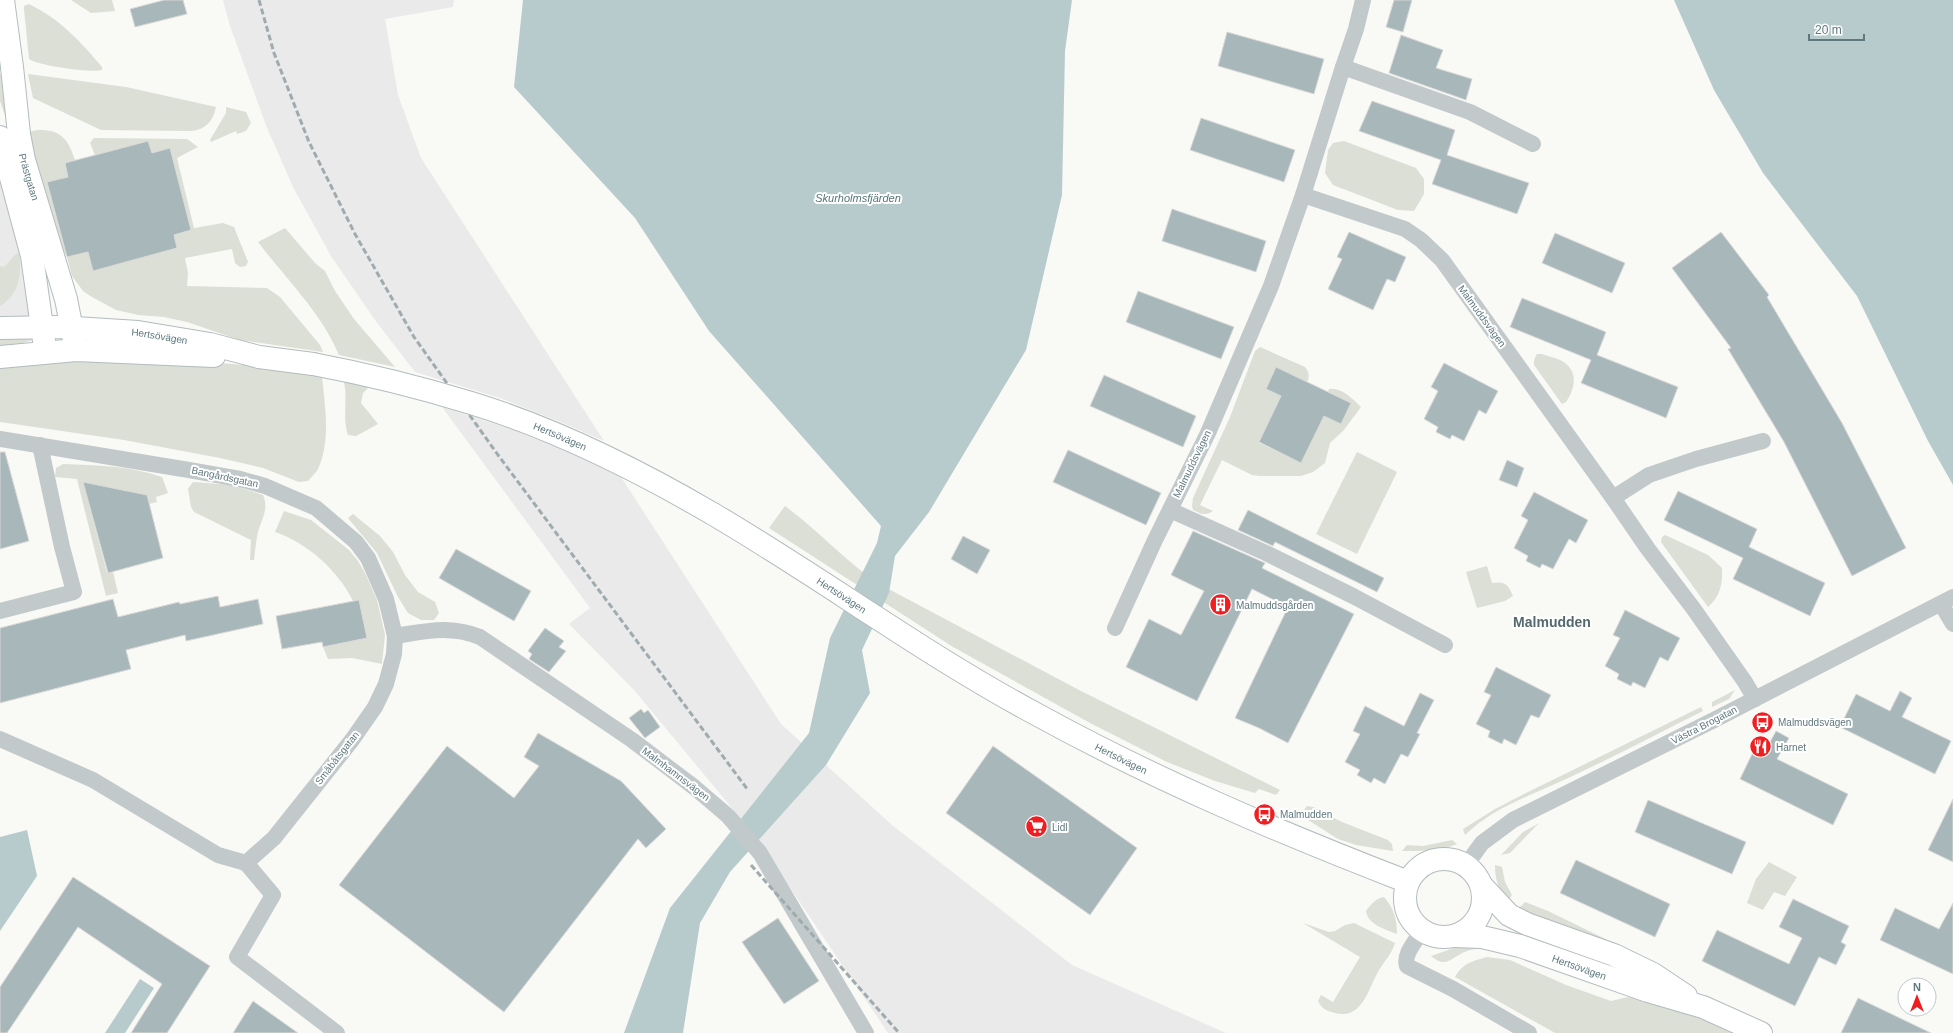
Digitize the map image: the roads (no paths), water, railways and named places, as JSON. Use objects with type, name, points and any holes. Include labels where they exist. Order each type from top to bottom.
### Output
[{"type":"main road","name":"Prästgatan","points":[[2,0],[4,33],[24,160],[66,299],[58,327],[61,350]]},
{"type":"main road","name":"Prästgatan","points":[[0,137],[32,256],[58,327],[61,350]]},
{"type":"main road","name":"Hertsövägen","points":[[0,328],[58,327],[138,332],[210,344],[259,356],[313,364],[368,375],[424,389],[513,417],[604,455],[712,514],[999,694],[1113,755],[1274,830],[1408,882]]},
{"type":"main road","name":"Hertsövägen","points":[[0,357],[61,350],[175,355],[259,356]]},
{"type":"main road","points":[[1448,859],[1466,866],[1473,871],[1481,885],[1483,896],[1479,917],[1464,932],[1454,936],[1437,937],[1422,931],[1414,924],[1408,915],[1405,904],[1405,893],[1408,882],[1413,874],[1428,862],[1448,859]]},
{"type":"main road","name":"Hertsövägen","points":[[1481,885],[1509,915],[1527,924],[1614,956],[1653,974],[1703,1007]]},
{"type":"main road","name":"Hertsövägen","points":[[1454,936],[1482,937],[1520,946],[1648,991],[1703,1007],[1761,1033]]},
{"type":"street","name":"Malmuddsvägen","points":[[1115,628],[1170,510],[1208,434],[1271,286],[1303,195],[1356,29],[1362,0]]},
{"type":"street","points":[[1343,67],[1470,112],[1533,144]]},
{"type":"street","name":"Malmuddsvägen","points":[[1303,195],[1397,226],[1421,240],[1442,260],[1648,548],[1693,608],[1755,699]]},
{"type":"street","name":"Bangårdsgatan","points":[[0,439],[240,479],[265,486],[316,508],[356,542],[368,558],[386,599],[395,636]]},
{"type":"street","points":[[1613,498],[1649,475],[1696,458],[1763,441]]},
{"type":"street","points":[[0,611],[74,592],[62,547],[40,445]]},
{"type":"street","name":"Malmuddsvägen","points":[[1170,510],[1266,553],[1353,596],[1445,645]]},
{"type":"street","points":[[1947,600],[1953,624]]},
{"type":"street","name":"Västra Brogatan","points":[[1466,866],[1482,843],[1513,820],[1755,699],[1947,600]]},
{"type":"street","name":"Malmhamnsvägen","points":[[395,636],[449,629],[465,631],[480,637],[632,740],[694,787],[728,816],[760,853],[866,1033]]},
{"type":"street","name":"Småbåtsgatan","points":[[246,863],[274,838],[352,740],[375,707],[390,672],[394,654],[395,636]]},
{"type":"street","points":[[0,739],[93,780],[218,855],[246,863],[273,896],[238,957],[337,1033]]},
{"type":"street","points":[[1422,931],[1408,955],[1406,961],[1408,966],[1453,989],[1529,1033]]},
{"type":"water","name":"Skurholmsfjärden","points":[[523,0],[1072,0],[1065,51],[1062,195],[1026,350],[929,512],[895,556],[889,593],[862,650],[870,693],[826,765],[730,872],[700,923],[683,1033],[624,1033],[670,908],[809,733],[830,638],[877,543],[881,526],[709,331],[635,218],[514,87]]},
{"type":"water","points":[[1674,0],[1953,0],[1953,485],[1928,441],[1857,296],[1763,173],[1714,90]]},
{"type":"water","points":[[27,830],[37,876],[0,931],[0,837]]},
{"type":"water","points":[[140,979],[154,988],[125,1033],[105,1033]]},
{"type":"railway","points":[[259,0],[274,53],[309,142],[355,234],[414,337],[498,455],[748,790]]},
{"type":"railway","points":[[751,865],[899,1033]]},
{"type":"place","name":"Malmuddsgården","points":[[1220,605]]},
{"type":"place","name":"Malmuddsvägen","points":[[1763,722]]},
{"type":"place","name":"Harnet","points":[[1760,747]]},
{"type":"place","name":"Malmudden","points":[[1265,814]]},
{"type":"place","name":"Lidl","points":[[1037,827]]},
{"type":"district","name":"Malmudden","points":[[1552,622]]}]
